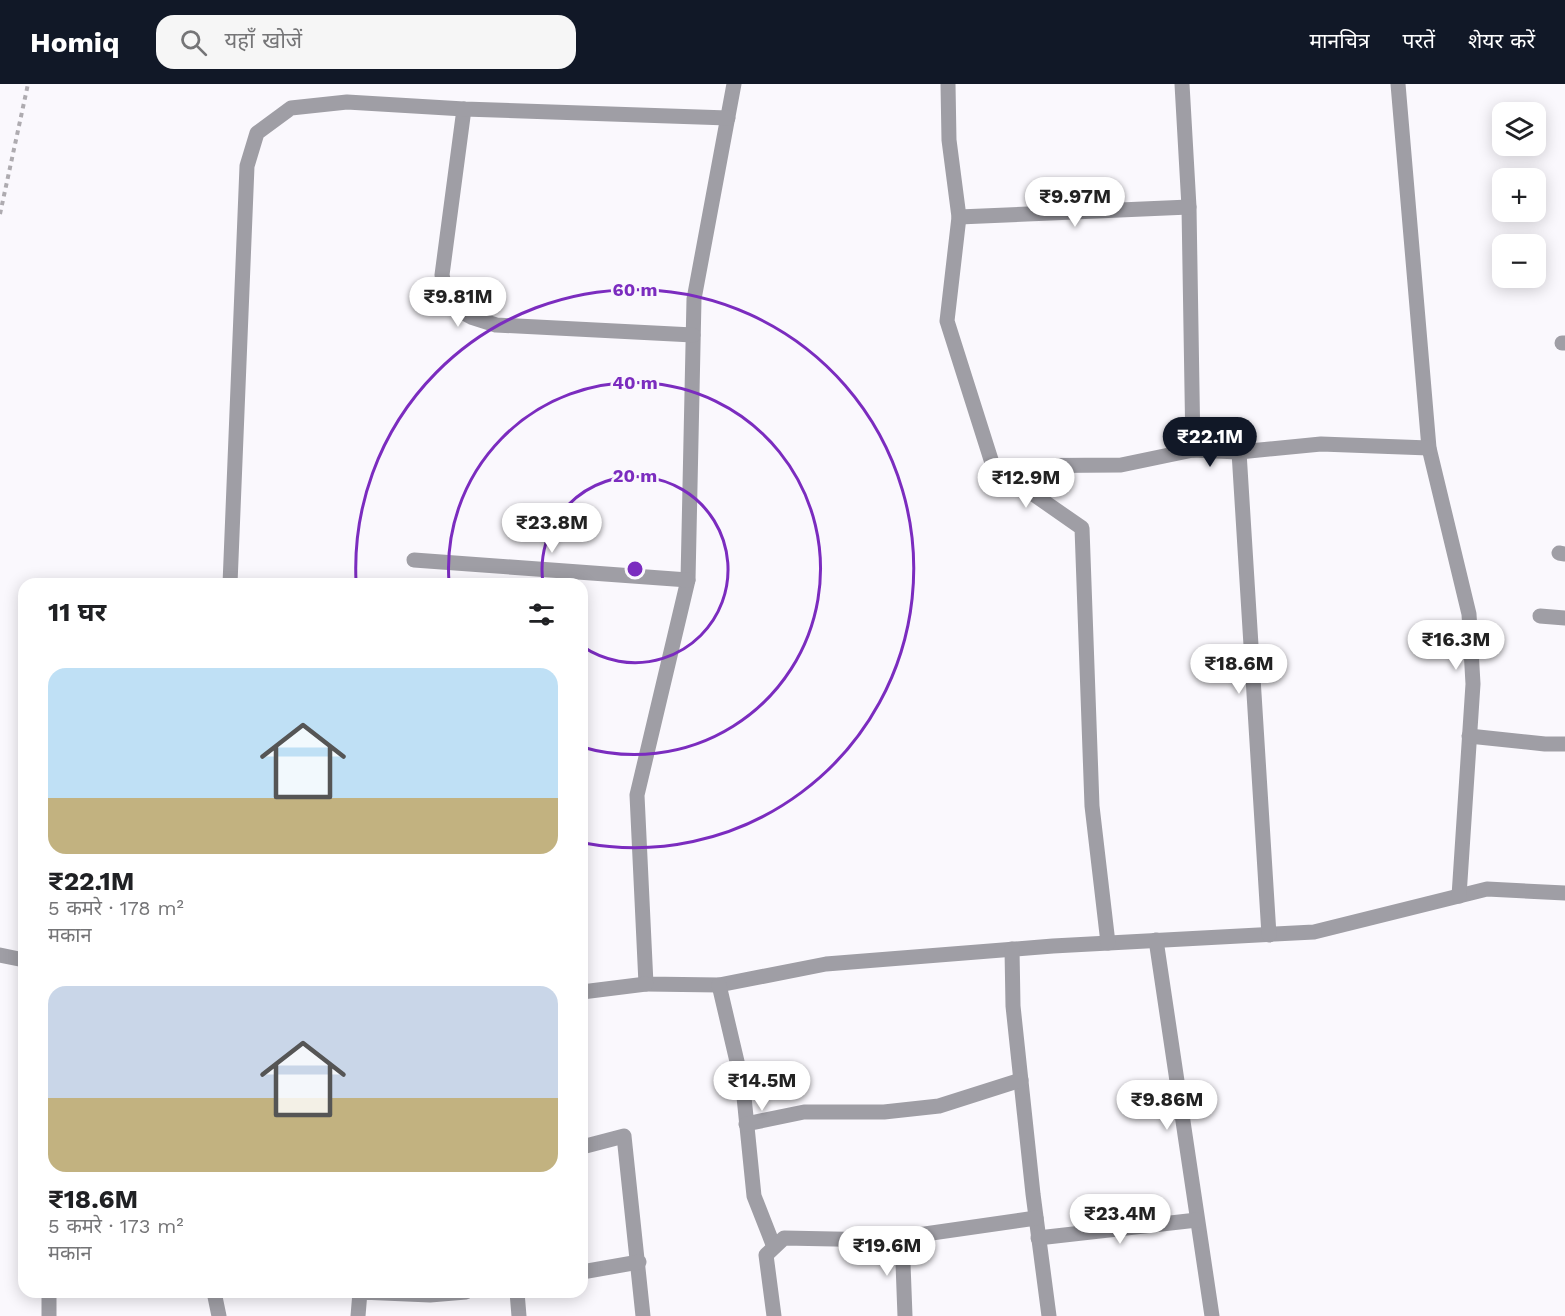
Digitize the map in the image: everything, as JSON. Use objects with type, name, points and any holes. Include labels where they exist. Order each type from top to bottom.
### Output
[{"type":"street","points":[[646,984],[637,795],[688,580],[694,299],[734,84]]},
{"type":"street","points":[[948,84],[949,140],[959,217],[947,321],[993,466],[1082,528],[1092,806],[1108,943]]},
{"type":"street","points":[[1182,84],[1189,207],[1193,450]]},
{"type":"street","points":[[1398,84],[1429,448],[1469,614],[1473,684],[1458,896]]},
{"type":"street","points":[[230,578],[247,166],[257,133],[291,108],[347,102],[464,109],[728,117]]},
{"type":"street","points":[[464,109],[442,274],[449,305],[471,317],[496,325],[693,335]]},
{"type":"street","points":[[959,217],[1189,207]]},
{"type":"street","points":[[993,466],[1121,465],[1193,450],[1239,453],[1321,444],[1429,448]]},
{"type":"street","points":[[1239,453],[1269,935]]},
{"type":"street","points":[[414,560],[688,580]]},
{"type":"street","points":[[1540,616],[1565,618]]},
{"type":"street","points":[[1469,736],[1565,744]]},
{"type":"street","points":[[588,991],[646,984],[719,985],[826,964],[1012,949],[1314,932],[1487,889],[1565,893]]},
{"type":"street","points":[[1156,940],[1212,1316]]},
{"type":"street","points":[[1012,949],[1013,1006],[1038,1238],[1049,1316]]},
{"type":"street","points":[[0,955],[18,959]]},
{"type":"street","points":[[719,985],[743,1087],[754,1196],[774,1247]]},
{"type":"street","points":[[746,1124],[804,1112],[884,1112],[939,1106],[1021,1080]]},
{"type":"street","points":[[588,1146],[624,1136],[643,1316]]},
{"type":"street","points":[[774,1316],[766,1255],[784,1238],[883,1240],[1036,1218]]},
{"type":"street","points":[[1038,1238],[1197,1220]]},
{"type":"street","points":[[902,1237],[905,1316]]},
{"type":"street","points":[[588,1271],[639,1262]]},
{"type":"street","points":[[49,1298],[49,1316]]},
{"type":"street","points":[[215,1298],[219,1316]]},
{"type":"street","points":[[358,1316],[360,1298]]},
{"type":"street","points":[[518,1298],[519,1316]]},
{"type":"path","points":[[0,214],[28,84]]}]
